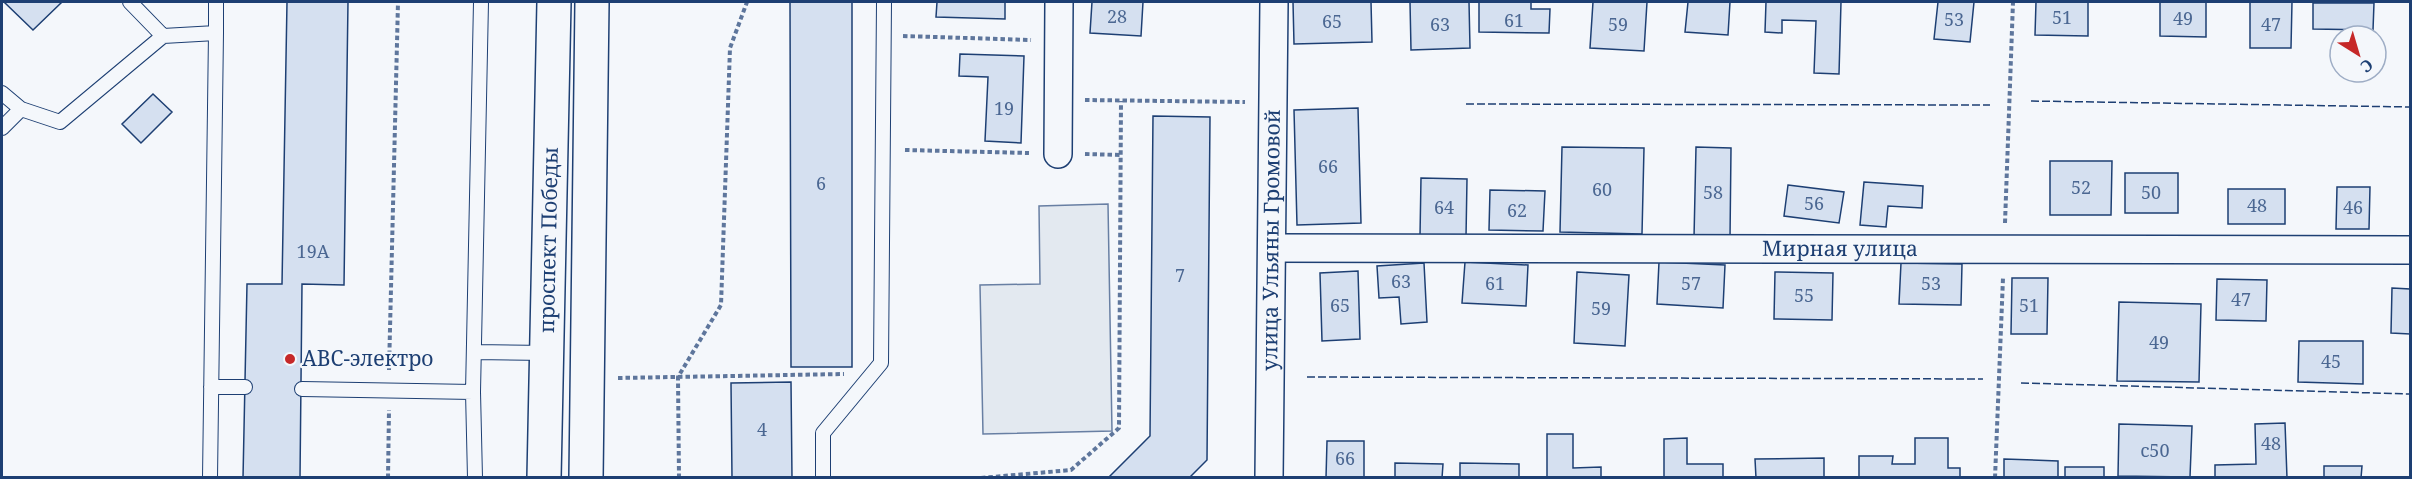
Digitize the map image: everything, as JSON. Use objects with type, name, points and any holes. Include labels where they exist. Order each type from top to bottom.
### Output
[{"type":"main road","name":"проспект Победы","points":[[544,477],[554,2]]},
{"type":"main road","name":"проспект Победы","points":[[586,477],[592,2]]},
{"type":"street","points":[[1058,154],[1059,2]]},
{"type":"street","name":"улица Ульяны Громовой","points":[[1269,477],[1274,2]]},
{"type":"street","name":"Мирная улица","points":[[1272,248],[2410,250]]},
{"type":"lane","points":[[130,2],[163,36]]},
{"type":"lane","points":[[210,477],[216,2]]},
{"type":"lane","points":[[475,477],[473,392],[481,2]]},
{"type":"lane","points":[[823,477],[823,433],[881,363],[884,2]]},
{"type":"lane","points":[[2,93],[21,109],[60,122],[163,36],[216,33]]},
{"type":"lane","points":[[2,128],[21,109]]},
{"type":"lane","points":[[474,352],[547,353]]},
{"type":"lane","points":[[211,387],[245,387]]},
{"type":"lane","points":[[302,389],[473,392]]},
{"type":"path","points":[[388,477],[398,2]]},
{"type":"path","points":[[679,477],[678,377],[721,305],[730,48],[747,2]]},
{"type":"path","points":[[884,36],[1059,41]]},
{"type":"path","points":[[1058,99],[1273,103]]},
{"type":"path","points":[[981,477],[1071,470],[1119,428],[1121,100]]},
{"type":"path","points":[[883,149],[1121,155]]},
{"type":"path","points":[[615,378],[872,374]]},
{"type":"shaded area","points":[[1108,204],[1112,431],[983,434],[980,285],[1040,284],[1039,206]]},
{"type":"building","points":[[4,2],[62,2],[33,30]]},
{"type":"building","points":[[287,2],[348,2],[344,285],[302,284],[300,478],[243,478],[247,284],[282,284]]},
{"type":"building","points":[[790,2],[852,2],[852,367],[791,367]]},
{"type":"building","points":[[937,2],[1005,2],[1005,19],[936,17]]},
{"type":"building","points":[[1092,2],[1143,2],[1141,36],[1090,33]]},
{"type":"building","points":[[1293,2],[1371,2],[1372,42],[1294,44]]},
{"type":"building","points":[[1410,2],[1469,2],[1470,48],[1411,50]]},
{"type":"building","points":[[1479,2],[1531,2],[1531,9],[1550,9],[1549,33],[1479,32]]},
{"type":"building","points":[[1593,2],[1647,2],[1644,51],[1590,48]]},
{"type":"building","points":[[1688,2],[1730,2],[1728,35],[1685,32]]},
{"type":"building","points":[[1766,2],[1841,2],[1839,74],[1814,73],[1816,21],[1782,20],[1782,33],[1765,32]]},
{"type":"building","points":[[1938,2],[1974,2],[1970,42],[1934,39]]},
{"type":"building","points":[[2036,2],[2088,2],[2088,36],[2035,35]]},
{"type":"building","points":[[2160,2],[2206,2],[2206,37],[2160,36]]},
{"type":"building","points":[[2250,2],[2292,2],[2291,48],[2250,48]]},
{"type":"building","points":[[2313,3],[2374,3],[2373,24],[2328,24],[2328,29],[2313,29]]},
{"type":"building","points":[[960,54],[1024,56],[1021,143],[985,141],[988,77],[959,76]]},
{"type":"building","points":[[153,94],[172,112],[141,143],[122,124]]},
{"type":"building","points":[[1358,108],[1361,223],[1297,225],[1294,110]]},
{"type":"building","points":[[1153,116],[1210,117],[1207,460],[1189,478],[1108,478],[1150,436]]},
{"type":"building","points":[[1562,147],[1644,148],[1642,234],[1560,232]]},
{"type":"building","points":[[1696,147],[1731,148],[1730,239],[1694,238]]},
{"type":"building","points":[[2050,161],[2112,161],[2111,215],[2050,215]]},
{"type":"building","points":[[2125,173],[2178,173],[2178,213],[2125,213]]},
{"type":"building","points":[[1421,178],[1467,179],[1466,237],[1420,236]]},
{"type":"building","points":[[1864,182],[1923,186],[1922,208],[1888,206],[1886,227],[1860,225]]},
{"type":"building","points":[[1788,185],[1844,192],[1839,223],[1784,216]]},
{"type":"building","points":[[2337,187],[2370,187],[2369,229],[2336,229]]},
{"type":"building","points":[[2228,189],[2285,189],[2285,224],[2228,224]]},
{"type":"building","points":[[1490,190],[1545,191],[1543,231],[1489,230]]},
{"type":"building","points":[[1465,262],[1528,265],[1526,306],[1462,303]]},
{"type":"building","points":[[1659,262],[1725,265],[1723,308],[1657,304]]},
{"type":"building","points":[[1424,263],[1427,322],[1401,324],[1399,297],[1379,298],[1377,266]]},
{"type":"building","points":[[1901,263],[1962,264],[1961,305],[1899,304]]},
{"type":"building","points":[[1358,271],[1360,339],[1322,341],[1320,273]]},
{"type":"building","points":[[1577,272],[1629,275],[1625,346],[1574,343]]},
{"type":"building","points":[[1775,272],[1833,273],[1832,320],[1774,319]]},
{"type":"building","points":[[2012,278],[2048,278],[2047,334],[2011,334]]},
{"type":"building","points":[[2217,279],[2267,280],[2266,321],[2216,320]]},
{"type":"building","points":[[2392,288],[2410,289],[2410,334],[2391,333]]},
{"type":"building","points":[[2119,302],[2201,304],[2199,382],[2117,381]]},
{"type":"building","points":[[2299,341],[2363,341],[2363,384],[2298,382]]},
{"type":"building","points":[[791,382],[792,478],[732,478],[731,383]]},
{"type":"building","points":[[2285,423],[2287,478],[2215,478],[2215,465],[2256,464],[2255,424]]},
{"type":"building","points":[[2119,424],[2192,426],[2190,477],[2118,476]]},
{"type":"building","points":[[1547,434],[1573,434],[1573,468],[1601,467],[1601,478],[1547,478]]},
{"type":"building","points":[[1687,438],[1687,464],[1723,464],[1723,478],[1664,478],[1664,439]]},
{"type":"building","points":[[1915,438],[1948,438],[1948,468],[1960,468],[1960,478],[1859,478],[1859,456],[1893,456],[1892,464],[1915,464]]},
{"type":"building","points":[[1327,441],[1364,441],[1364,478],[1326,478]]},
{"type":"building","points":[[1824,458],[1824,478],[1756,478],[1755,459]]},
{"type":"building","points":[[2004,459],[2058,461],[2058,478],[2004,478]]},
{"type":"building","points":[[1395,463],[1443,464],[1442,478],[1395,478]]},
{"type":"building","points":[[1460,463],[1519,464],[1519,478],[1460,478]]},
{"type":"building","points":[[2324,466],[2362,466],[2361,478],[2324,478]]},
{"type":"building","points":[[2065,467],[2104,467],[2104,478],[2065,478]]},
{"type":"fence","points":[[2031,101],[2410,107]]},
{"type":"fence","points":[[1466,104],[1990,105]]},
{"type":"fence","points":[[1307,377],[1983,379]]},
{"type":"fence","points":[[2021,383],[2410,394]]},
{"type":"place","name":"АВС-электро","points":[[290,359]]}]
